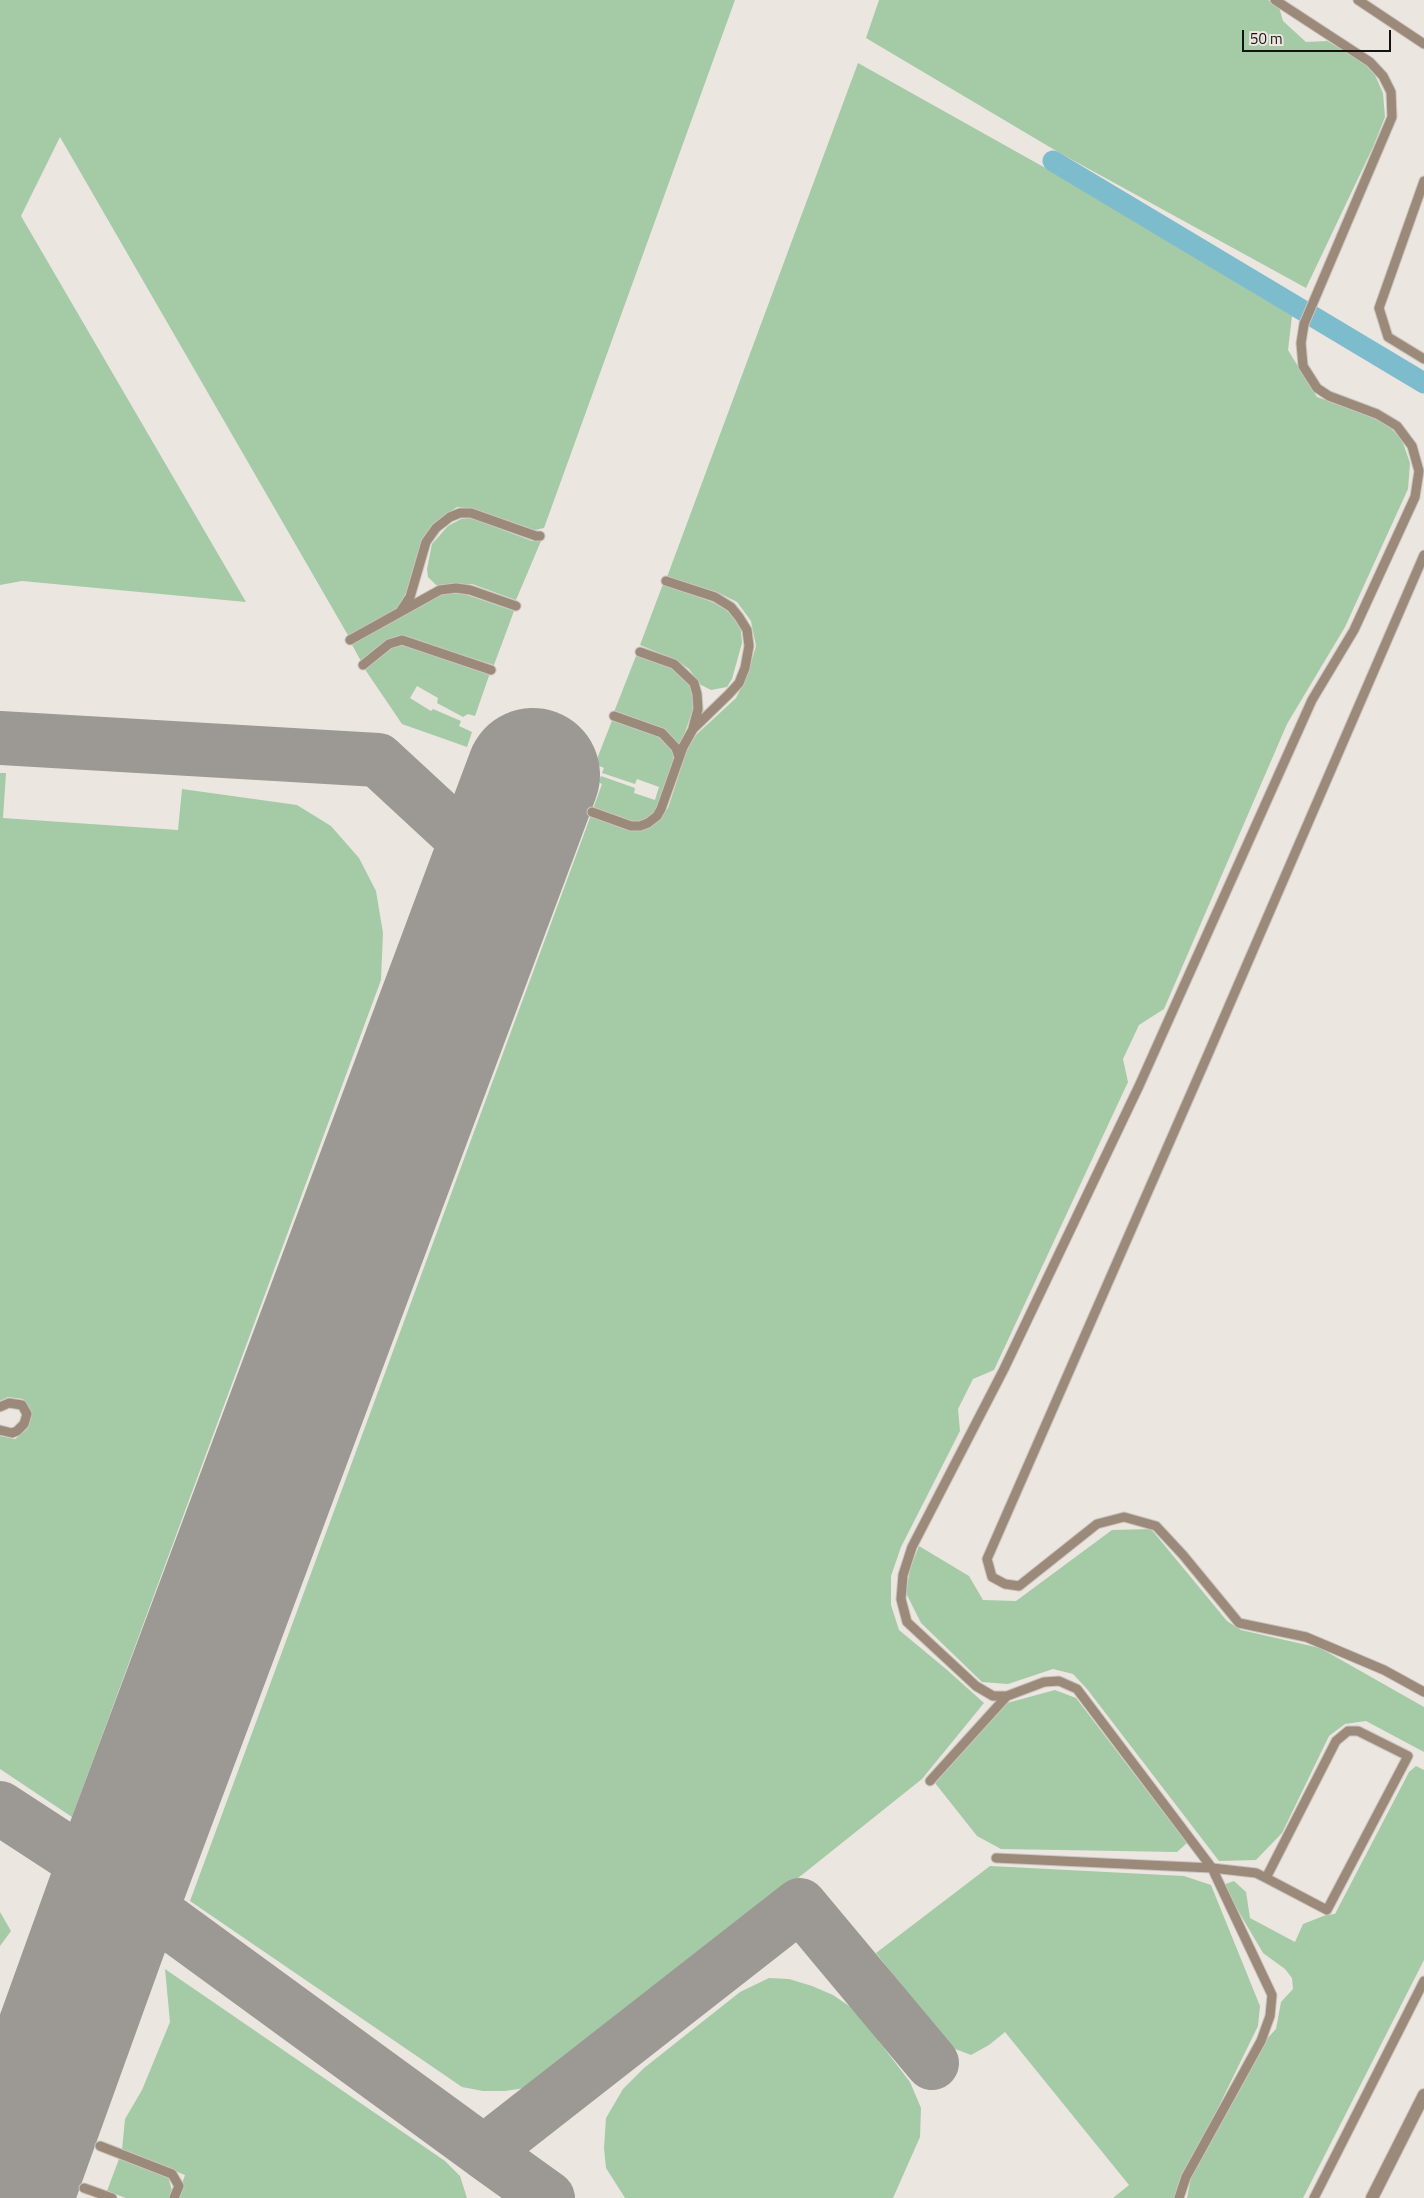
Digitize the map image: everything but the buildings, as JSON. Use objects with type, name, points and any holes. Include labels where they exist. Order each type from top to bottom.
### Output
[{"type":"street","points":[[1372,2198],[1424,2095]]},
{"type":"lane","points":[[1179,2198],[1186,2177],[1261,2041],[1270,2016],[1272,1995],[1212,1868],[1077,1689],[1059,1682],[1044,1682],[1007,1696],[993,1696],[976,1686],[907,1622],[901,1599],[903,1575],[912,1547],[1008,1360],[1139,1086],[1298,729],[1312,700],[1354,630],[1414,496],[1419,470],[1412,446],[1397,426],[1377,414],[1329,396],[1317,388],[1303,366],[1300,343],[1304,324],[1314,299],[1392,117],[1391,92],[1383,76],[1370,62],[1275,0]]},
{"type":"lane","points":[[1358,0],[1424,44]]},
{"type":"lane","points":[[1424,181],[1379,308],[1388,337],[1424,359]]},
{"type":"lane","points":[[400,612],[410,597],[426,542],[436,528],[450,518],[460,513],[471,513],[540,536]]},
{"type":"lane","points":[[1422,1688],[1306,1637],[1239,1623],[1183,1555],[1156,1526],[1124,1517],[1097,1524],[1019,1586],[1005,1584],[992,1577],[987,1558],[1214,1041],[1424,555]]},
{"type":"lane","points":[[666,581],[715,597],[731,607],[747,630],[749,646],[745,668],[739,682],[693,729]]},
{"type":"lane","points":[[350,640],[440,590],[456,588],[470,590],[516,606]]},
{"type":"lane","points":[[363,664],[389,644],[402,640],[491,670]]},
{"type":"lane","points":[[592,812],[631,826],[640,826],[648,823],[661,809],[680,757],[693,729],[698,709],[694,683],[674,664],[640,652]]},
{"type":"lane","points":[[614,716],[662,733],[676,748],[680,757]]},
{"type":"lane","points":[[0,1407],[9,1403],[22,1404],[27,1414],[24,1424],[17,1431],[12,1433],[0,1430]]},
{"type":"lane","points":[[930,1781],[1007,1696]]},
{"type":"lane","points":[[996,1858],[1212,1868],[1256,1873],[1327,1910],[1408,1756],[1358,1731],[1348,1731],[1336,1741],[1266,1878]]},
{"type":"lane","points":[[1314,2198],[1424,1981]]},
{"type":"lane","points":[[100,2146],[172,2174],[179,2186],[174,2198]]},
{"type":"lane","points":[[84,2188],[112,2198]]},
{"type":"green space","points":[[0,0],[735,0],[544,528],[535,530],[473,509],[457,507],[432,525],[423,540],[407,591],[399,606],[388,615],[349,637],[60,137],[21,216],[246,602],[22,581],[0,585]]},
{"type":"green space","points":[[879,0],[1268,0],[1279,7],[1283,21],[1306,42],[1327,41],[1364,62],[1375,75],[1383,93],[1385,117],[1373,147],[1306,288],[1058,152],[866,38]]},
{"type":"green space","points":[[858,63],[1049,170],[1292,316],[1288,350],[1317,397],[1386,423],[1402,440],[1410,463],[1408,489],[1345,627],[1287,724],[1164,1009],[1139,1025],[1123,1059],[1128,1082],[994,1370],[973,1379],[958,1409],[960,1431],[901,1547],[891,1576],[891,1605],[899,1630],[984,1703],[922,1779],[549,2077],[531,2087],[505,2091],[483,2091],[462,2087],[190,1901],[591,815],[632,831],[640,831],[651,826],[659,819],[668,808],[688,747],[697,734],[736,698],[747,676],[756,646],[751,621],[737,602],[717,592],[667,577]]},
{"type":"green space","points":[[471,518],[532,541],[541,541],[516,600],[472,584],[436,585],[428,577],[427,569],[432,544],[448,526],[461,519]]},
{"type":"green space","points":[[663,584],[712,602],[735,618],[741,631],[742,643],[732,679],[727,687],[711,690],[701,685],[689,669],[676,660],[640,645]]},
{"type":"green space","points":[[444,593],[464,594],[514,611],[494,665],[401,636],[388,641],[362,663],[351,643]]},
{"type":"green space","points":[[402,643],[490,673],[475,716],[468,714],[463,717],[437,703],[438,698],[417,686],[410,698],[431,711],[433,709],[461,721],[459,726],[472,732],[467,747],[402,724],[364,668],[388,649]]},
{"type":"green space","points":[[636,656],[670,667],[683,675],[690,685],[694,697],[693,709],[682,741],[678,744],[665,732],[614,712]]},
{"type":"green space","points":[[613,718],[659,736],[672,748],[674,760],[657,810],[650,817],[641,821],[631,822],[593,809],[602,784],[598,782],[601,776],[635,788],[634,793],[655,800],[659,787],[637,779],[635,784],[602,773],[604,768],[595,764]]},
{"type":"green space","points":[[0,773],[6,773],[3,818],[178,830],[182,789],[297,805],[331,826],[359,858],[376,891],[383,933],[381,980],[72,1817],[0,1769],[0,1436],[15,1439],[27,1429],[31,1413],[23,1399],[8,1397],[0,1401]]},
{"type":"green space","points":[[1151,1529],[1227,1621],[1241,1630],[1320,1648],[1424,1707],[1424,1752],[1366,1721],[1345,1724],[1329,1736],[1282,1833],[1256,1860],[1219,1861],[1087,1689],[1073,1674],[1053,1669],[1008,1684],[982,1682],[921,1623],[906,1593],[910,1569],[919,1546],[969,1576],[983,1600],[1016,1601],[1112,1530]]},
{"type":"green space","points":[[1055,1690],[1076,1698],[1187,1843],[1177,1852],[1001,1849],[977,1836],[935,1783],[1007,1703]]},
{"type":"green space","points":[[1416,1766],[1424,1770],[1424,1960],[1303,2198],[1187,2198],[1191,2177],[1262,2044],[1276,2029],[1281,2002],[1293,1989],[1292,1978],[1285,1969],[1263,1953],[1223,1885],[1234,1881],[1246,1892],[1250,1918],[1295,1942],[1303,1924],[1326,1915],[1335,1914],[1409,1772]]},
{"type":"green space","points":[[990,1866],[1184,1876],[1211,1885],[1260,2006],[1258,2026],[1174,2198],[1113,2198],[1129,2185],[1005,2032],[989,2045],[971,2055],[950,2047],[876,1953]]},
{"type":"green space","points":[[0,1912],[11,1931],[0,1946]]},
{"type":"green space","points":[[165,1969],[445,2161],[460,2176],[467,2198],[177,2198],[185,2175],[122,2150],[125,2119],[142,2090],[170,2022]]},
{"type":"green space","points":[[769,1978],[789,1979],[812,1986],[833,1995],[855,2010],[910,2082],[921,2108],[920,2137],[893,2198],[625,2198],[606,2168],[604,2148],[606,2118],[623,2089],[644,2068],[740,1992]]},
{"type":"green space","points":[[119,2159],[168,2176],[172,2191],[170,2198],[126,2198],[107,2191]]},
{"type":"waterway","points":[[1053,161],[1424,383]]},
{"type":"taxiway","points":[[0,738],[378,760],[498,871]]},
{"type":"taxiway","points":[[0,1808],[118,1885],[484,2152],[800,1905],[932,2063]]},
{"type":"taxiway","points":[[484,2152],[548,2198]]},
{"type":"runway","points":[[5,2198],[118,1885],[533,775]]}]
